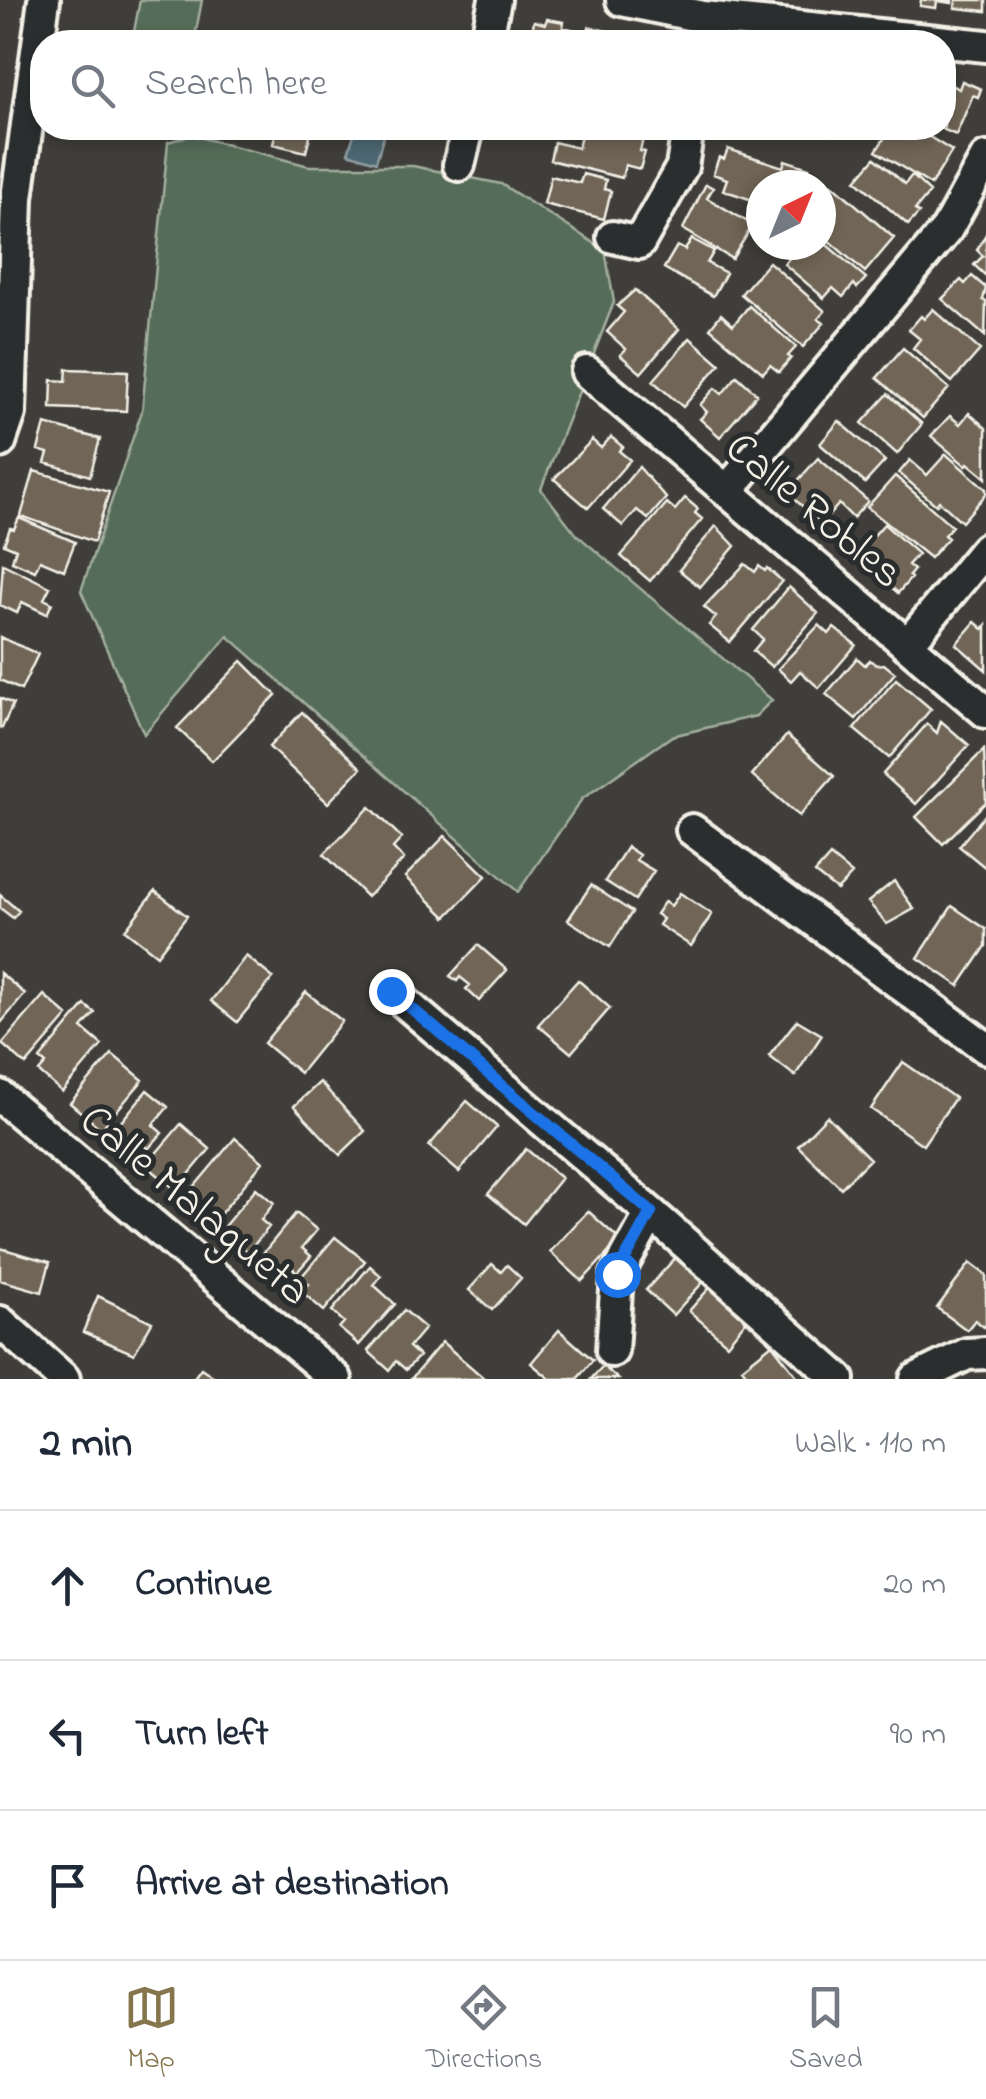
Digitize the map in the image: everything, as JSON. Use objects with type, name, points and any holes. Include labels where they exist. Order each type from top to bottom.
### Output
[{"type":"street","points":[[40,30],[44,0]]},
{"type":"street","points":[[489,30],[496,0]]},
{"type":"street","points":[[622,0],[701,30]]},
{"type":"street","points":[[956,44],[986,46]]},
{"type":"street","points":[[0,442],[10,413],[16,198],[30,99]]},
{"type":"street","points":[[460,164],[465,140]]},
{"type":"street","points":[[613,237],[639,243],[682,167],[686,140]]},
{"type":"street","points":[[727,491],[947,229],[986,158]]},
{"type":"street","name":"Calle Robles","points":[[587,372],[986,712]]},
{"type":"street","points":[[907,645],[986,549]]},
{"type":"street","points":[[692,830],[986,1048]]},
{"type":"street","points":[[391,991],[651,1212],[838,1379]]},
{"type":"street","name":"Calle Malagueta","points":[[0,1096],[336,1379]]},
{"type":"street","points":[[612,1351],[617,1274],[651,1212]]},
{"type":"street","points":[[0,1322],[64,1379]]},
{"type":"street","points":[[916,1379],[967,1354],[986,1353]]},
{"type":"green space","points":[[140,0],[202,0],[196,30],[134,30]]},
{"type":"green space","points":[[210,140],[309,166],[413,166],[501,184],[605,250],[614,302],[541,489],[577,535],[772,700],[756,716],[672,736],[582,799],[518,892],[228,636],[144,734],[81,591],[142,411],[168,142]]},
{"type":"water","points":[[352,140],[382,140],[376,162],[348,153]]},
{"type":"building","points":[[921,0],[952,0],[952,3],[937,1],[936,8],[920,6]]},
{"type":"building","points":[[956,0],[986,0],[986,11],[955,8]]},
{"type":"building","points":[[547,19],[564,22],[563,27],[575,30],[532,30],[534,21],[545,24]]},
{"type":"building","points":[[962,81],[981,89],[978,97],[973,95],[956,135],[956,88],[959,89]]},
{"type":"building","points":[[274,140],[309,140],[306,152],[273,144]]},
{"type":"building","points":[[580,140],[643,140],[640,151],[645,152],[640,169],[625,165],[622,178],[550,160],[554,142],[578,148]]},
{"type":"building","points":[[883,140],[934,140],[952,151],[931,185],[876,151]]},
{"type":"building","points":[[728,149],[783,167],[785,160],[809,168],[746,170],[746,198],[723,190],[727,179],[713,174],[719,157],[724,159]]},
{"type":"building","points":[[875,158],[905,184],[912,175],[930,192],[908,225],[856,180]]},
{"type":"building","points":[[583,174],[606,180],[604,189],[611,191],[604,219],[544,204],[551,176],[580,183]]},
{"type":"building","points":[[706,184],[713,188],[707,198],[746,221],[746,236],[732,259],[683,229]]},
{"type":"building","points":[[836,187],[894,238],[865,272],[836,247]]},
{"type":"building","points":[[986,234],[986,276],[974,265],[983,256],[977,250]]},
{"type":"building","points":[[692,239],[714,251],[707,263],[726,273],[713,296],[664,268],[677,246],[685,250]]},
{"type":"building","points":[[836,253],[866,278],[857,288],[854,284],[843,297],[833,288],[824,298],[784,264],[788,260],[836,260]]},
{"type":"building","points":[[769,262],[825,311],[818,319],[824,323],[803,347],[741,294]]},
{"type":"building","points":[[972,276],[986,288],[985,336],[942,299],[961,280],[965,284]]},
{"type":"building","points":[[635,290],[679,329],[641,373],[620,355],[626,349],[607,332],[624,312],[617,306]]},
{"type":"building","points":[[749,306],[796,347],[779,372],[770,365],[763,373],[710,328],[721,314],[733,325]]},
{"type":"building","points":[[933,309],[980,350],[952,382],[913,348],[920,339],[909,330]]},
{"type":"building","points":[[690,338],[720,364],[683,407],[653,381]]},
{"type":"building","points":[[903,348],[949,388],[923,418],[877,378]]},
{"type":"building","points":[[67,369],[128,371],[126,411],[51,408],[52,380],[66,381]]},
{"type":"building","points":[[737,376],[757,394],[720,437],[700,419],[707,412],[700,405],[715,388],[722,394]]},
{"type":"building","points":[[888,394],[922,424],[897,454],[862,423]]},
{"type":"building","points":[[969,413],[986,428],[986,478],[931,436],[950,416],[960,424]]},
{"type":"building","points":[[839,421],[885,461],[865,483],[820,444]]},
{"type":"building","points":[[45,424],[100,439],[90,476],[45,463],[48,453],[38,450]]},
{"type":"building","points":[[611,437],[630,460],[588,508],[554,479],[592,440],[601,448]]},
{"type":"building","points":[[946,454],[986,489],[962,522],[899,473],[910,460],[927,475]]},
{"type":"building","points":[[818,458],[868,501],[853,518],[839,504],[822,523],[787,493]]},
{"type":"building","points":[[639,467],[666,498],[648,519],[637,510],[623,526],[603,509]]},
{"type":"building","points":[[34,471],[109,492],[94,542],[21,516]]},
{"type":"building","points":[[895,476],[952,526],[944,535],[948,538],[930,558],[867,507]]},
{"type":"building","points":[[685,498],[698,509],[695,513],[702,519],[650,581],[621,556],[667,503],[675,510]]},
{"type":"building","points":[[19,518],[75,542],[64,570],[40,560],[35,571],[12,561],[16,549],[4,544]]},
{"type":"building","points":[[884,524],[918,554],[908,565],[914,570],[911,578],[898,593],[856,556]]},
{"type":"building","points":[[716,526],[735,546],[700,587],[679,570]]},
{"type":"building","points":[[3,564],[50,587],[44,599],[52,603],[47,614],[22,602],[17,613],[0,605]]},
{"type":"building","points":[[745,564],[755,572],[759,566],[765,571],[767,568],[782,581],[730,642],[709,625],[716,617],[704,607]]},
{"type":"building","points":[[789,587],[818,613],[772,667],[753,651],[763,639],[753,630]]},
{"type":"building","points":[[975,622],[983,629],[986,625],[986,670],[956,644]]},
{"type":"building","points":[[819,625],[829,634],[834,628],[856,645],[819,688],[800,671],[791,681],[778,669]]},
{"type":"building","points":[[0,637],[38,654],[21,690],[0,680]]},
{"type":"building","points":[[857,658],[865,665],[870,660],[876,665],[884,664],[895,673],[856,719],[826,694]]},
{"type":"building","points":[[242,661],[276,695],[212,761],[177,728]]},
{"type":"building","points":[[896,679],[931,709],[889,758],[854,729]]},
{"type":"building","points":[[0,698],[13,704],[2,728],[0,727]]},
{"type":"building","points":[[302,712],[361,768],[328,803],[269,747]]},
{"type":"building","points":[[941,721],[969,745],[916,804],[883,774],[927,724],[937,733]]},
{"type":"building","points":[[787,735],[834,776],[799,816],[752,775]]},
{"type":"building","points":[[984,750],[986,802],[943,844],[916,817]]},
{"type":"building","points":[[370,807],[402,838],[393,848],[404,859],[367,897],[324,854]]},
{"type":"building","points":[[986,814],[986,868],[959,846]]},
{"type":"building","points":[[445,836],[486,876],[446,917],[405,877]]},
{"type":"building","points":[[627,847],[639,855],[636,860],[654,871],[635,900],[605,881]]},
{"type":"building","points":[[830,856],[852,874],[837,890],[815,873]]},
{"type":"building","points":[[894,881],[914,909],[887,924],[868,902]]},
{"type":"building","points":[[591,885],[632,912],[610,947],[568,920]]},
{"type":"building","points":[[155,891],[187,916],[157,955],[125,930]]},
{"type":"building","points":[[680,893],[712,914],[691,946],[659,925],[663,919],[656,914],[665,901],[671,906]]},
{"type":"building","points":[[0,895],[19,911],[13,918],[0,908]]},
{"type":"building","points":[[952,906],[986,929],[986,946],[959,986],[918,958]]},
{"type":"building","points":[[478,945],[507,970],[479,1001],[466,989],[470,985],[460,977],[457,981],[450,976]]},
{"type":"building","points":[[246,956],[273,978],[237,1022],[211,1001]]},
{"type":"building","points":[[0,973],[25,994],[0,1024]]},
{"type":"building","points":[[578,980],[610,1008],[571,1053],[538,1025]]},
{"type":"building","points":[[306,992],[342,1021],[300,1073],[264,1043]]},
{"type":"building","points":[[44,995],[68,1016],[26,1065],[2,1044]]},
{"type":"building","points":[[85,1005],[95,1013],[82,1028],[102,1045],[62,1092],[39,1072],[46,1064],[40,1059]]},
{"type":"building","points":[[797,1020],[822,1035],[795,1076],[769,1056]]},
{"type":"building","points":[[112,1054],[143,1080],[101,1129],[70,1103]]},
{"type":"building","points":[[903,1062],[955,1098],[923,1145],[871,1109]]},
{"type":"building","points":[[320,1082],[365,1131],[340,1155],[294,1106]]},
{"type":"building","points":[[147,1090],[168,1107],[153,1125],[162,1133],[148,1149],[138,1140],[130,1149],[111,1134]]},
{"type":"building","points":[[467,1101],[497,1127],[459,1172],[429,1146]]},
{"type":"building","points":[[827,1116],[870,1159],[841,1188],[798,1146]]},
{"type":"building","points":[[181,1124],[210,1149],[176,1190],[146,1165]]},
{"type":"building","points":[[235,1138],[263,1162],[212,1224],[183,1200]]},
{"type":"building","points":[[526,1149],[561,1178],[524,1224],[488,1194]]},
{"type":"building","points":[[256,1188],[274,1203],[261,1220],[269,1227],[248,1252],[221,1230]]},
{"type":"building","points":[[588,1211],[620,1240],[582,1281],[550,1252]]},
{"type":"building","points":[[296,1213],[317,1230],[302,1248],[311,1256],[297,1272],[287,1263],[279,1272],[260,1257]]},
{"type":"building","points":[[335,1237],[365,1261],[324,1311],[302,1292],[309,1284],[301,1277]]},
{"type":"building","points":[[0,1248],[50,1262],[42,1292],[0,1280]]},
{"type":"building","points":[[677,1256],[704,1281],[673,1315],[646,1290]]},
{"type":"building","points":[[970,1263],[986,1275],[986,1325],[975,1320],[967,1330],[937,1308]]},
{"type":"building","points":[[492,1264],[501,1272],[507,1265],[521,1278],[492,1310],[469,1290]]},
{"type":"building","points":[[370,1266],[381,1276],[374,1285],[395,1304],[359,1345],[339,1328],[344,1322],[332,1311]]},
{"type":"building","points":[[713,1284],[750,1316],[727,1344],[689,1311]]},
{"type":"building","points":[[98,1296],[152,1322],[134,1354],[83,1332]]},
{"type":"building","points":[[404,1310],[425,1328],[409,1347],[419,1356],[406,1370],[396,1361],[389,1370],[368,1351]]},
{"type":"building","points":[[559,1330],[593,1360],[577,1379],[550,1379],[531,1363]]},
{"type":"building","points":[[442,1342],[485,1379],[411,1379]]},
{"type":"building","points":[[772,1344],[799,1379],[750,1379],[742,1368]]},
{"type":"building","points":[[603,1366],[618,1379],[591,1379]]},
{"type":"building","points":[[201,1368],[217,1379],[193,1379]]},
{"type":"route","points":[[391,991],[651,1212],[617,1274]]}]
